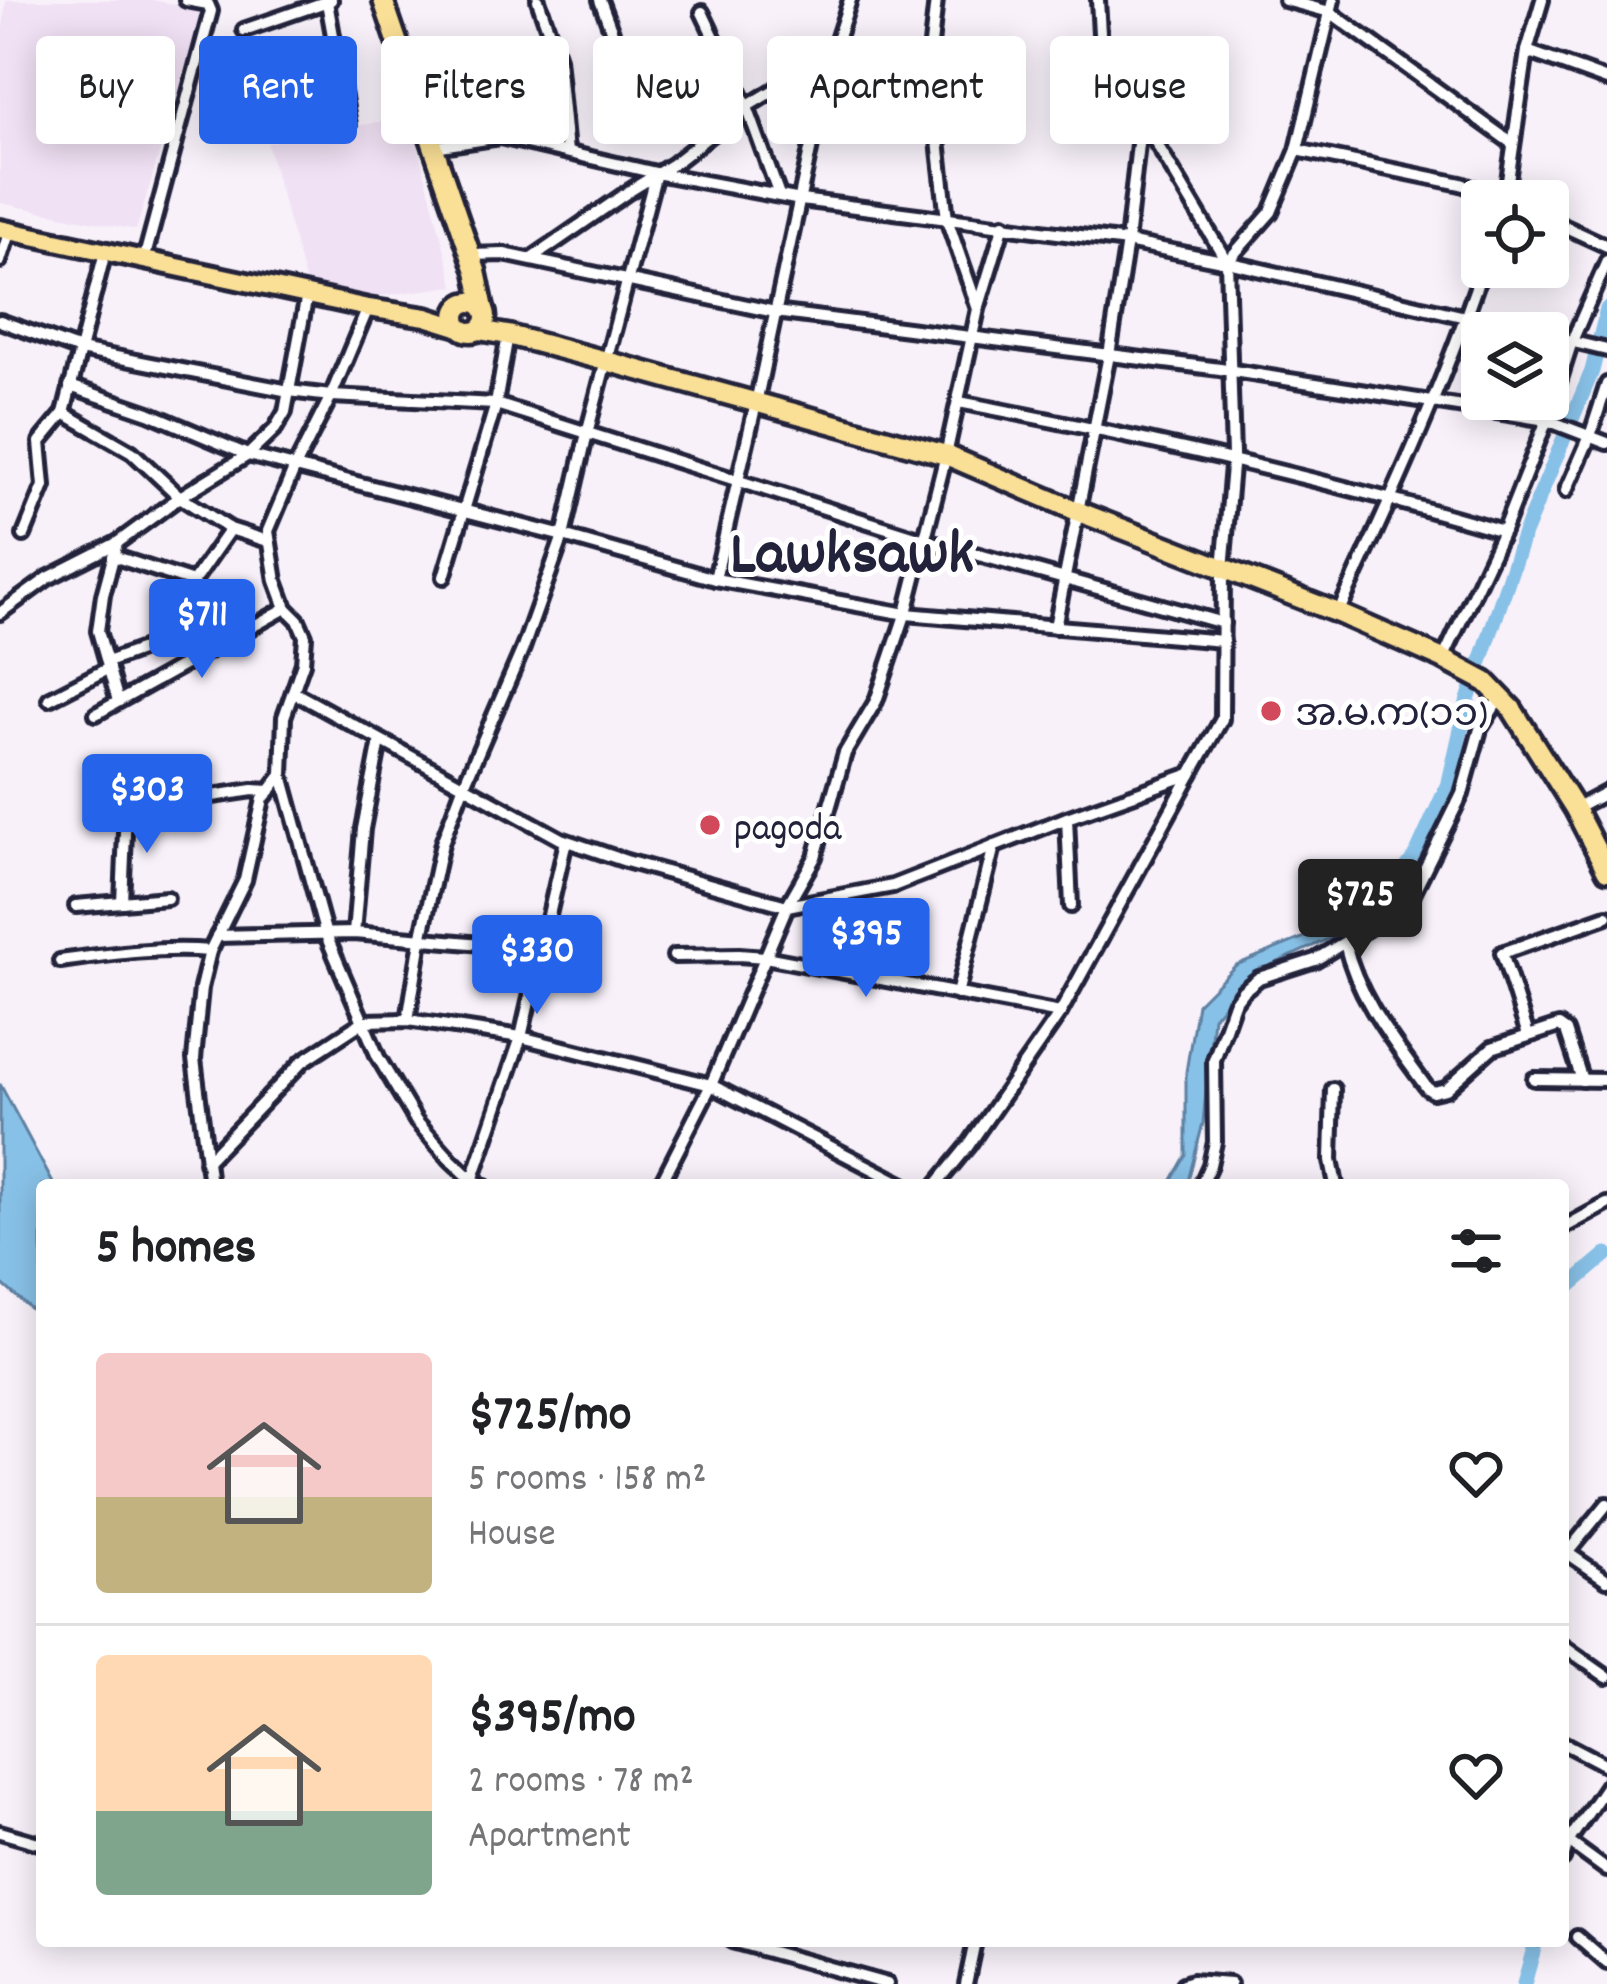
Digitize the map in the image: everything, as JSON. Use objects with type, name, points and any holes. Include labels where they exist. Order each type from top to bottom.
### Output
[{"type":"highway","points":[[383,0],[473,263],[471,317],[508,335],[946,455],[1443,659],[1494,689],[1575,809],[1607,872]]},
{"type":"main road","points":[[5,230],[368,308],[426,317],[471,317]]},
{"type":"street","points":[[144,260],[211,11],[208,4],[186,0]]},
{"type":"street","points":[[538,0],[558,58],[567,152]]},
{"type":"street","points":[[600,0],[613,36]]},
{"type":"street","points":[[838,36],[850,0]]},
{"type":"street","points":[[932,36],[937,0]]},
{"type":"street","points":[[1098,0],[1100,36]]},
{"type":"street","points":[[1285,0],[1332,6],[1514,144]]},
{"type":"street","points":[[1510,180],[1527,50],[1542,0]]},
{"type":"street","points":[[244,30],[330,1],[335,36]]},
{"type":"street","points":[[1227,262],[1271,212],[1297,150],[1332,6]]},
{"type":"street","points":[[702,12],[747,107],[778,195]]},
{"type":"street","points":[[1527,50],[1607,80]]},
{"type":"street","points":[[531,259],[674,164],[767,95]]},
{"type":"street","points":[[434,147],[500,137],[800,200],[1126,242],[1461,316]]},
{"type":"street","points":[[715,579],[812,144]]},
{"type":"street","points":[[938,144],[947,219],[978,309]]},
{"type":"street","points":[[1054,627],[1109,355],[1138,144]]},
{"type":"street","points":[[941,1179],[1060,1013],[1222,718],[1223,569],[1232,460],[1227,262],[1157,144]]},
{"type":"street","points":[[1297,150],[1461,184]]},
{"type":"street","points":[[408,1019],[442,843],[524,648],[563,536],[656,173]]},
{"type":"street","points":[[663,1179],[711,1085],[787,906],[815,857],[845,753],[876,701],[926,540],[978,309],[1004,224]]},
{"type":"street","points":[[1569,229],[1607,246]]},
{"type":"street","points":[[0,261],[5,230]]},
{"type":"street","points":[[24,535],[43,495],[40,442],[64,413],[105,252]]},
{"type":"street","points":[[473,263],[504,254],[775,312],[1230,370],[1461,407]]},
{"type":"street","points":[[1569,350],[1607,261]]},
{"type":"street","points":[[0,613],[49,578],[115,549],[180,496],[248,455],[275,429],[290,392],[308,295]]},
{"type":"street","points":[[368,308],[268,531],[276,581],[286,608],[305,636],[303,663],[284,717],[282,775],[326,935],[378,1057],[416,1120],[471,1179]]},
{"type":"street","points":[[0,321],[80,350],[290,392],[496,404],[926,540],[1222,623]]},
{"type":"street","points":[[1338,613],[1392,499],[1461,330]]},
{"type":"street","points":[[443,577],[496,404],[508,335]]},
{"type":"street","points":[[1569,340],[1607,350]]},
{"type":"street","points":[[1566,491],[1607,384]]},
{"type":"street","points":[[70,386],[248,455],[715,579],[905,614],[1223,641]]},
{"type":"street","points":[[958,402],[1232,460],[1504,531]]},
{"type":"street","points":[[64,413],[132,452],[180,496],[230,529],[268,541]]},
{"type":"street","points":[[1443,659],[1504,531],[1547,420],[1607,443]]},
{"type":"street","points":[[49,698],[108,665],[190,632],[197,620],[194,582],[230,529]]},
{"type":"street","points":[[115,549],[194,582]]},
{"type":"street","points":[[115,549],[98,631],[118,701]]},
{"type":"street","points":[[95,714],[286,608]]},
{"type":"street","points":[[1204,1179],[1215,1142],[1214,1060],[1234,1003],[1259,978],[1315,960],[1390,915],[1412,895],[1462,794],[1494,689]]},
{"type":"street","points":[[293,692],[566,841],[787,906],[893,886],[1191,774]]},
{"type":"street","points":[[354,933],[363,829],[380,741]]},
{"type":"street","points":[[208,1179],[194,1059],[201,988],[210,951],[244,880],[263,799],[282,775]]},
{"type":"street","points":[[104,812],[270,790]]},
{"type":"street","points":[[1575,809],[1607,792]]},
{"type":"street","points":[[122,902],[126,809]]},
{"type":"street","points":[[1067,818],[1071,906]]},
{"type":"street","points":[[476,1179],[521,1037],[566,841]]},
{"type":"street","points":[[957,994],[994,846]]},
{"type":"street","points":[[76,906],[167,898]]},
{"type":"street","points":[[1528,1035],[1502,953],[1607,916]]},
{"type":"street","points":[[217,935],[354,933],[541,949]]},
{"type":"street","points":[[1345,943],[1352,971],[1370,1007],[1433,1092],[1446,1089],[1492,1048],[1564,1027],[1582,1080]]},
{"type":"street","points":[[60,961],[121,952],[210,951]]},
{"type":"street","points":[[674,956],[765,957],[1060,1013]]},
{"type":"street","points":[[206,1162],[303,1061],[364,1021],[408,1019],[521,1037],[711,1085],[892,1179]]},
{"type":"street","points":[[1534,1079],[1607,1080]]},
{"type":"street","points":[[1333,1089],[1330,1160],[1335,1179]]},
{"type":"street","points":[[1569,1225],[1607,1204]]},
{"type":"street","points":[[1569,1547],[1607,1504]]},
{"type":"street","points":[[1569,1555],[1607,1580]]},
{"type":"street","points":[[1569,1650],[1607,1677]]},
{"type":"street","points":[[1569,1748],[1607,1766]]},
{"type":"street","points":[[1569,1836],[1607,1785]]},
{"type":"street","points":[[0,1832],[36,1842]]},
{"type":"street","points":[[1569,1842],[1607,1870]]},
{"type":"street","points":[[1577,1937],[1607,1963]]},
{"type":"street","points":[[753,1947],[887,1984]]},
{"type":"street","points":[[966,1984],[974,1947]]},
{"type":"street","points":[[1183,1984],[1230,1984]]},
{"type":"shaded area","points":[[6,0],[152,0],[203,10],[175,102],[175,36],[36,36],[36,144],[162,144],[136,230],[0,203],[0,56]]},
{"type":"shaded area","points":[[381,121],[381,144],[417,144],[454,286],[356,299],[307,287],[267,144],[357,144],[357,126]]},
{"type":"water","points":[[1353,912],[1332,937],[1248,976],[1213,1017],[1203,1123],[1189,1179],[1172,1179],[1186,1155],[1186,1072],[1197,1004],[1236,965]]},
{"type":"water","points":[[0,1084],[51,1179],[36,1179],[36,1314],[0,1282]]},
{"type":"waterway","points":[[1353,912],[1381,905],[1417,853],[1449,782],[1467,703],[1523,536],[1592,371],[1607,309]]},
{"type":"waterway","points":[[1569,1286],[1607,1254]]},
{"type":"waterway","points":[[1524,1984],[1534,1947]]},
{"type":"place","name":"အ.မ.က(၁၁)","points":[[1271,711]]},
{"type":"place","name":"pagoda","points":[[710,825]]},
{"type":"district","name":"Lawksawk","points":[[852,549]]}]
